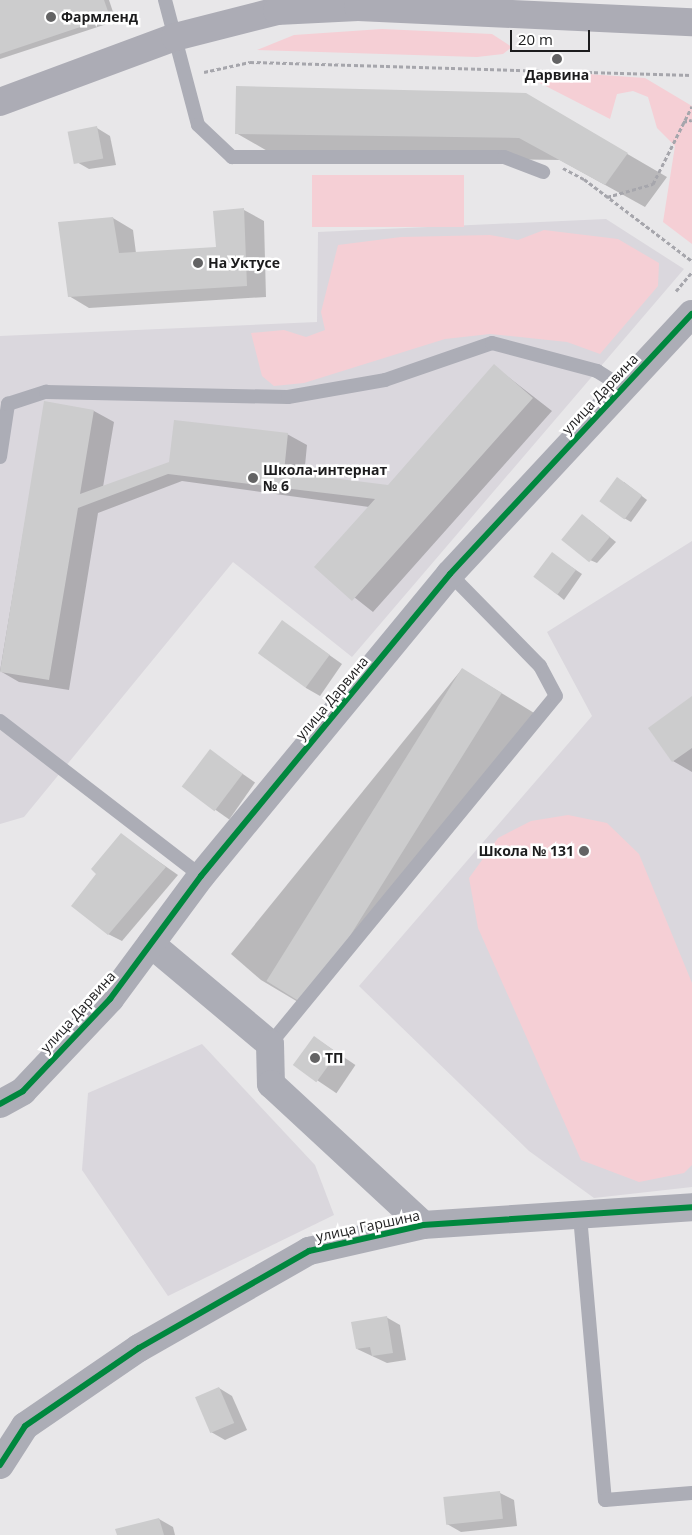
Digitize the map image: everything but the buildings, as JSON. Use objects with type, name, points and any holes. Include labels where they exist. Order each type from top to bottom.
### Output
[{"type":"street","points":[[0,102],[175,37],[277,11],[358,7],[692,22]]},
{"type":"street","name":"улица Дарвина","points":[[0,1104],[36,1077],[110,999],[201,876],[450,574],[692,314]]},
{"type":"street","points":[[151,944],[270,1044],[271,1084],[423,1225]]},
{"type":"street","name":"улица Гаршина","points":[[0,1465],[25,1426],[138,1348],[309,1252],[423,1225],[580,1216],[692,1207]]},
{"type":"lane","points":[[165,0],[198,125],[232,157],[504,157],[543,172]]},
{"type":"lane","points":[[0,457],[8,404],[46,392],[288,397],[385,380],[492,343],[597,371],[623,387]]},
{"type":"lane","points":[[270,1044],[556,696],[540,666],[450,574]]},
{"type":"lane","points":[[0,721],[201,876]]},
{"type":"lane","points":[[580,1216],[605,1500],[692,1493]]},
{"type":"path","points":[[186,81],[250,62],[692,75]]},
{"type":"path","points":[[607,198],[652,184],[682,122],[692,106]]},
{"type":"path","points":[[682,122],[692,120]]},
{"type":"path","points":[[584,179],[692,261]]},
{"type":"shaded area","points":[[382,29],[492,34],[512,47],[503,54],[477,57],[257,50],[294,35]]},
{"type":"shaded area","points":[[587,74],[645,78],[692,106],[692,244],[663,222],[675,146],[657,128],[648,97],[633,91],[617,94],[610,119],[530,78]]},
{"type":"shaded area","points":[[312,175],[464,175],[464,227],[312,227]]},
{"type":"shaded area","name":"Школа-интернат № 6","points":[[606,219],[684,269],[352,657],[233,562],[24,817],[0,824],[0,336],[317,322],[318,232]]},
{"type":"shaded area","points":[[544,230],[618,239],[659,263],[658,286],[600,354],[567,342],[490,334],[445,339],[304,383],[274,386],[262,376],[251,333],[284,330],[306,337],[325,330],[321,312],[338,245],[401,237],[490,235],[518,240]]},
{"type":"shaded area","name":"Школа № 131","points":[[692,541],[692,1187],[594,1198],[529,1151],[359,986],[592,716],[547,632]]},
{"type":"shaded area","points":[[568,815],[607,823],[639,854],[692,983],[692,1165],[684,1173],[639,1182],[581,1160],[478,928],[469,878],[498,838],[531,821]]},
{"type":"shaded area","points":[[202,1044],[315,1165],[334,1215],[168,1296],[82,1170],[88,1093]]},
{"type":"cycle path","points":[[0,1104],[23,1091],[110,999],[201,876],[450,574],[692,314]]},
{"type":"cycle path","points":[[0,1465],[25,1426],[139,1348],[309,1251],[423,1225],[692,1207]]},
{"type":"place","name":"Фармленд","points":[[51,17]]},
{"type":"place","name":"Дарвина","points":[[557,59]]},
{"type":"place","name":"На Уктусе","points":[[198,263]]},
{"type":"place","name":"Школа-интернат № 6","points":[[253,478]]},
{"type":"place","name":"Школа № 131","points":[[584,851]]},
{"type":"place","name":"ТП","points":[[315,1058]]}]
